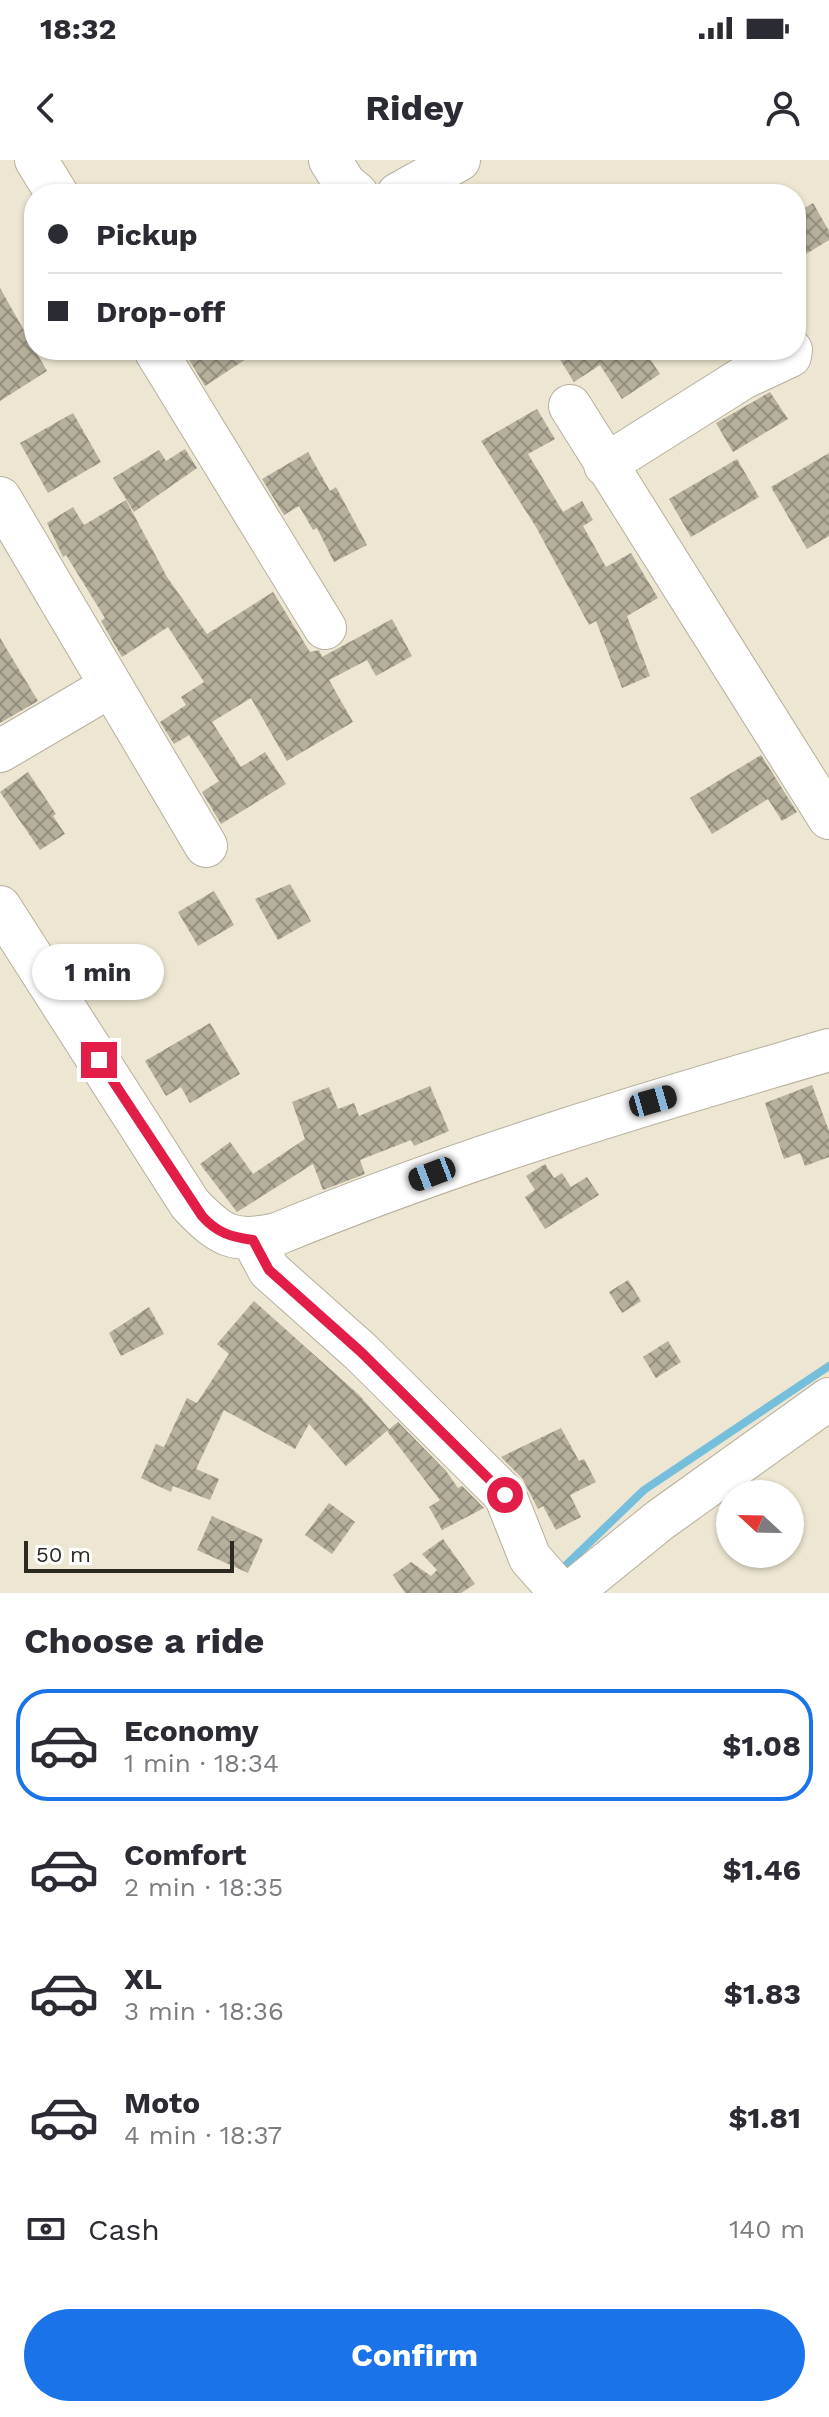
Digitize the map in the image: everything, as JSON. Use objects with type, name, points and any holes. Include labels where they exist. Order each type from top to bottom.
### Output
[{"type":"street","points":[[36,160],[51,184]]},
{"type":"street","points":[[330,160],[345,184]]},
{"type":"street","points":[[416,184],[459,160]]},
{"type":"street","points":[[161,360],[325,628]]},
{"type":"street","points":[[605,465],[743,378],[781,360]]},
{"type":"street","points":[[570,406],[829,818]]},
{"type":"street","points":[[0,498],[109,687],[206,846]]},
{"type":"street","points":[[0,751],[109,687]]},
{"type":"street","points":[[0,907],[190,1204],[213,1228],[230,1237],[253,1240],[277,1234],[432,1174],[542,1137],[829,1050]]},
{"type":"street","points":[[253,1240],[269,1270],[361,1352],[505,1495],[530,1558],[561,1593]]},
{"type":"street","points":[[570,1593],[660,1520],[829,1399]]},
{"type":"building","points":[[813,203],[829,231],[829,240],[806,254],[806,207]]},
{"type":"building","points":[[0,288],[24,330],[24,360],[41,360],[47,371],[0,401]]},
{"type":"building","points":[[189,360],[245,360],[205,386]]},
{"type":"building","points":[[560,360],[651,360],[660,374],[622,399],[600,365],[574,382]]},
{"type":"building","points":[[770,392],[788,419],[733,452],[716,423]]},
{"type":"building","points":[[537,409],[555,439],[528,454],[563,512],[582,501],[593,520],[583,526],[606,567],[631,553],[658,598],[627,616],[650,676],[622,688],[596,621],[589,625],[536,527],[481,441]]},
{"type":"building","points":[[73,413],[101,462],[48,493],[20,443]]},
{"type":"building","points":[[185,449],[197,468],[134,512],[113,478],[159,450],[166,461]]},
{"type":"building","points":[[308,452],[330,491],[336,487],[367,545],[334,562],[317,528],[313,530],[299,506],[284,515],[262,479]]},
{"type":"building","points":[[829,453],[829,536],[807,549],[771,487]]},
{"type":"building","points":[[737,459],[759,497],[691,537],[669,499]]},
{"type":"building","points":[[126,500],[167,577],[207,634],[273,592],[310,652],[319,650],[322,657],[392,619],[412,656],[376,676],[367,660],[329,680],[353,722],[287,761],[251,698],[212,722],[241,767],[265,752],[286,784],[221,824],[202,792],[219,781],[189,735],[174,744],[160,722],[186,705],[181,697],[204,682],[168,627],[122,657],[101,621],[105,618],[66,555],[63,557],[47,523],[73,507],[84,525]]},
{"type":"building","points":[[0,638],[38,701],[0,723]]},
{"type":"building","points":[[761,755],[797,812],[782,821],[768,799],[712,834],[690,798]]},
{"type":"building","points":[[28,772],[56,814],[53,816],[65,834],[40,850],[0,792]]},
{"type":"building","points":[[290,884],[311,921],[278,940],[255,899]]},
{"type":"building","points":[[214,891],[234,925],[198,946],[178,912]]},
{"type":"building","points":[[210,1023],[240,1074],[190,1103],[181,1087],[166,1096],[145,1061]]},
{"type":"building","points":[[812,1085],[829,1131],[829,1157],[805,1166],[800,1153],[784,1159],[765,1103]]},
{"type":"building","points":[[430,1086],[449,1131],[414,1146],[411,1140],[360,1160],[365,1174],[323,1190],[313,1164],[237,1212],[200,1164],[230,1142],[253,1174],[305,1139],[292,1102],[329,1087],[338,1109],[354,1103],[359,1116]]},
{"type":"building","points":[[545,1164],[554,1178],[562,1173],[571,1187],[587,1177],[599,1195],[545,1229],[525,1197],[535,1190],[526,1176]]},
{"type":"building","points":[[628,1280],[641,1301],[622,1313],[609,1292]]},
{"type":"building","points":[[254,1301],[359,1395],[389,1429],[346,1466],[309,1424],[295,1449],[224,1410],[196,1469],[219,1479],[210,1500],[173,1486],[171,1492],[141,1478],[156,1444],[164,1447],[187,1398],[197,1403],[229,1354],[217,1344]]},
{"type":"building","points":[[149,1307],[164,1334],[121,1356],[109,1333]]},
{"type":"building","points":[[668,1341],[681,1362],[656,1378],[643,1357]]},
{"type":"building","points":[[398,1422],[446,1471],[458,1488],[462,1486],[484,1508],[442,1530],[429,1507],[440,1500],[387,1431]]},
{"type":"building","points":[[561,1428],[579,1461],[584,1459],[596,1482],[570,1495],[581,1517],[556,1530],[543,1506],[538,1509],[522,1478],[501,1457]]},
{"type":"building","points":[[329,1503],[355,1522],[332,1554],[305,1535]]},
{"type":"building","points":[[212,1516],[263,1539],[248,1573],[197,1550]]},
{"type":"building","points":[[443,1539],[475,1584],[461,1593],[405,1593],[393,1575],[411,1562],[431,1576],[437,1570],[422,1554]]},
{"type":"waterway","points":[[558,1573],[644,1490],[829,1366]]},
{"type":"route","points":[[99,1060],[190,1204],[213,1228],[230,1237],[253,1240],[269,1270],[361,1352],[505,1495]]}]
